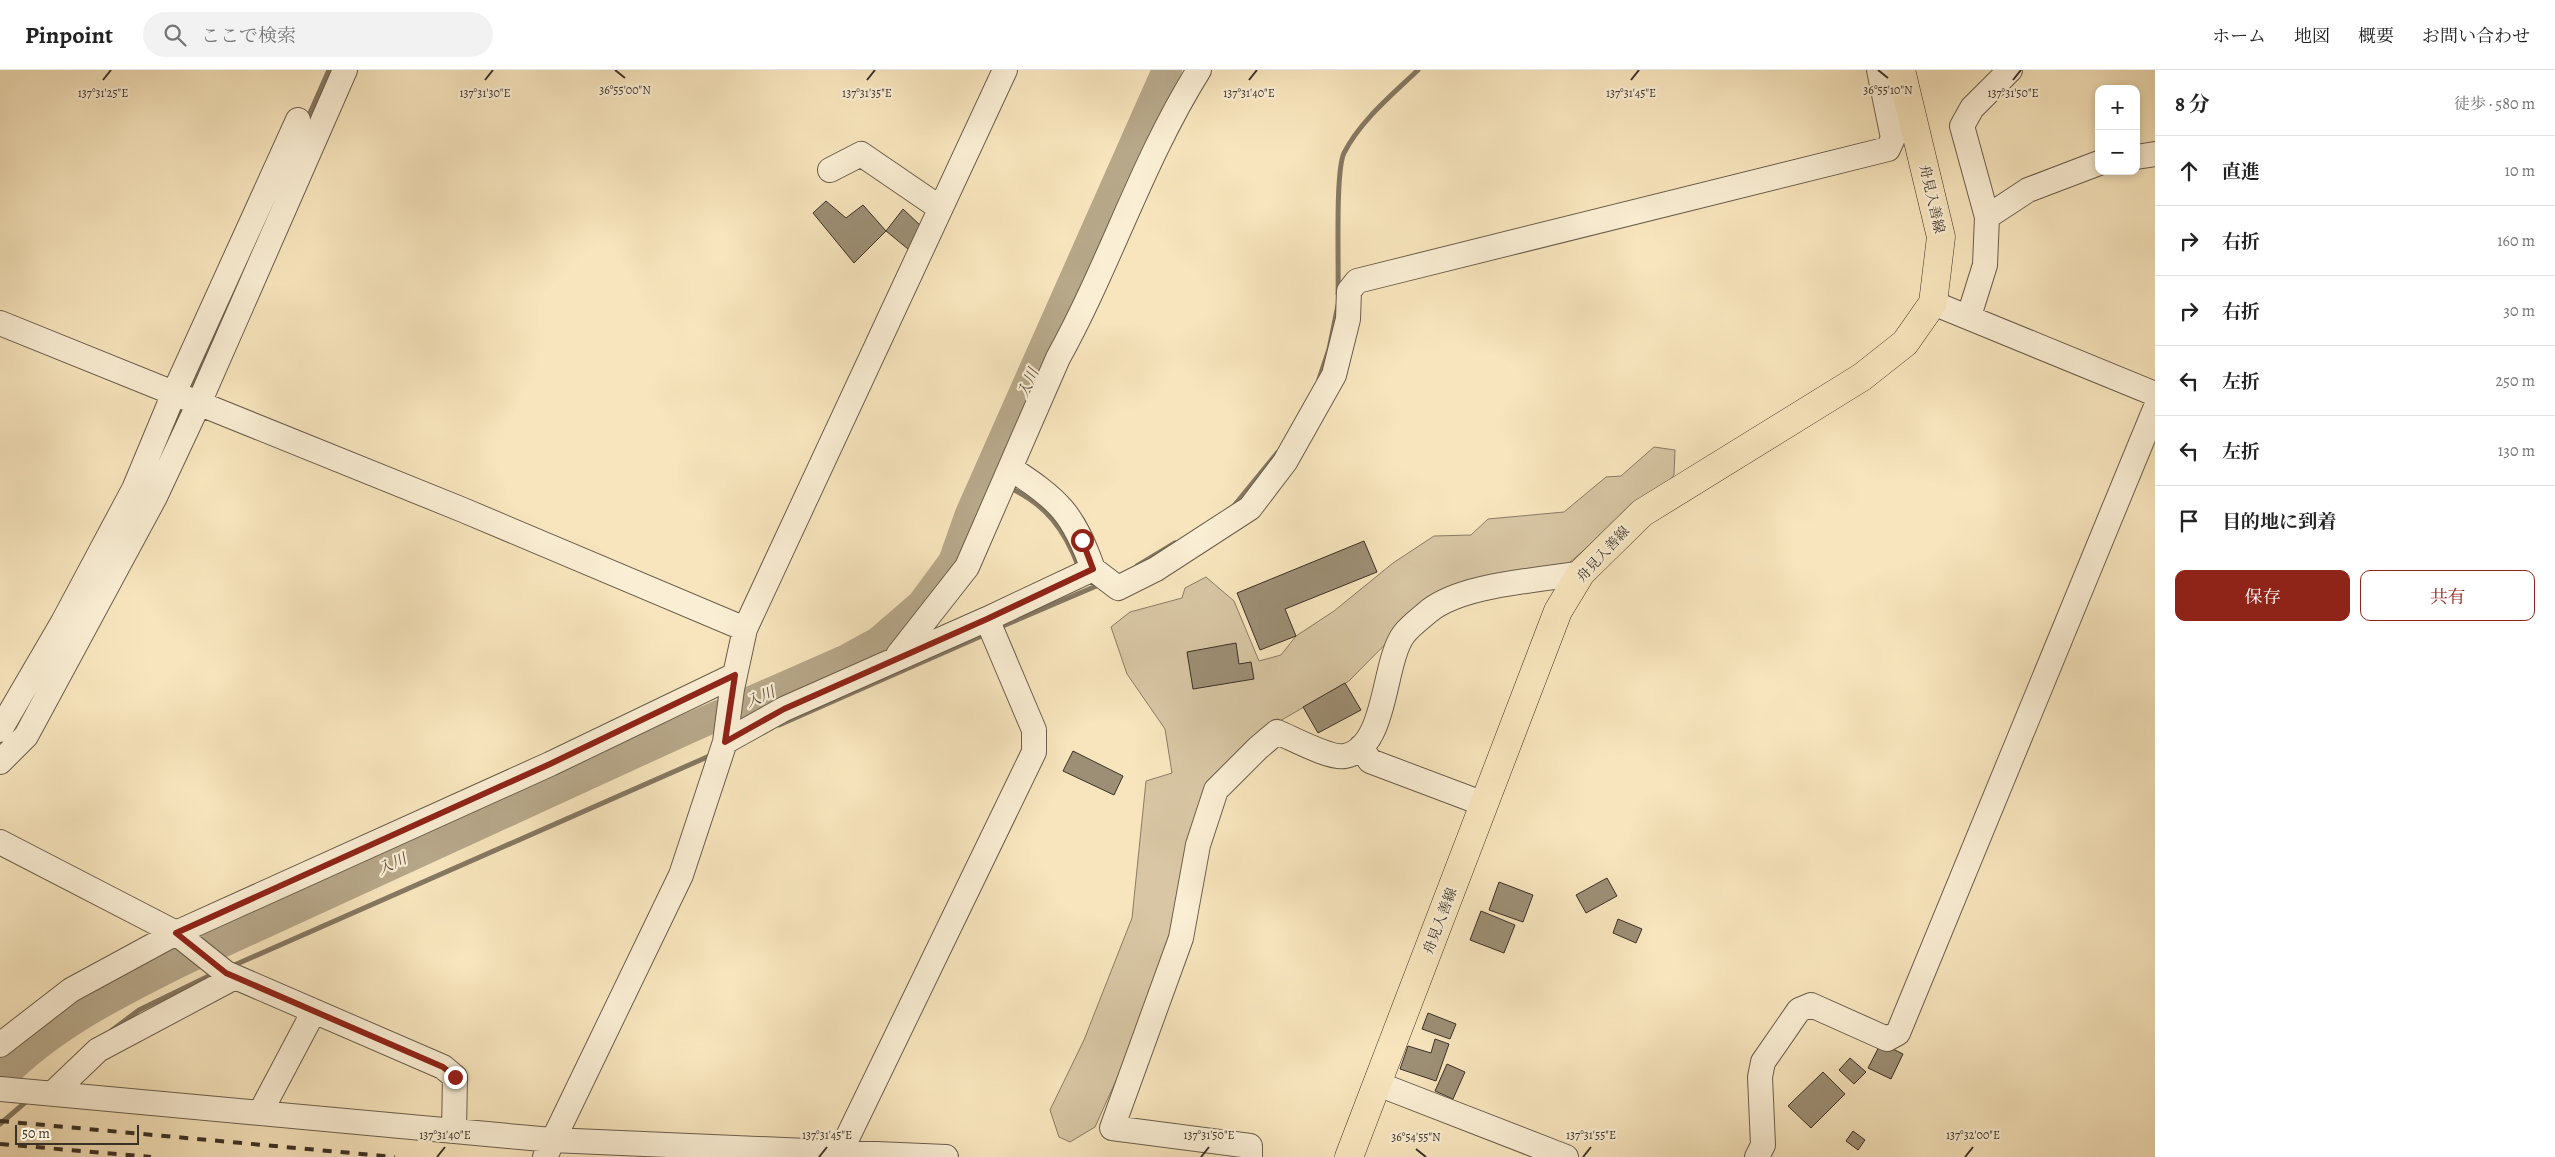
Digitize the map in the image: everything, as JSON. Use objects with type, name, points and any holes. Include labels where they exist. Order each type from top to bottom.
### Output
[{"type":"main road","name":"舟見入善線","points":[[1349,1157],[1558,611],[1581,573],[1642,513],[1862,377],[1905,343],[1933,303],[1941,238],[1901,70]]},
{"type":"street","points":[[0,762],[26,736],[151,505],[199,403],[345,70]]},
{"type":"street","points":[[897,657],[967,567],[1117,231],[1178,104],[1199,70]]},
{"type":"street","points":[[1010,468],[1052,497],[1069,517],[1082,540],[1093,569],[1118,588],[1156,569],[1250,508],[1285,462],[1334,374],[1348,319],[1350,291],[1357,281],[1888,148],[1893,138],[1879,70]]},
{"type":"street","points":[[1968,316],[1986,265],[1987,216],[1962,126],[1972,108],[2010,70]]},
{"type":"street","points":[[548,1149],[681,875],[726,736],[734,682],[745,629],[940,208],[997,73]]},
{"type":"street","points":[[0,730],[63,622],[134,489],[174,393],[298,120]]},
{"type":"street","points":[[830,170],[861,154],[940,208]]},
{"type":"street","points":[[2140,156],[2155,154]]},
{"type":"street","points":[[1987,216],[2028,190],[2095,165]]},
{"type":"street","points":[[1933,303],[2155,394]]},
{"type":"street","points":[[0,322],[463,510],[745,629]]},
{"type":"street","points":[[1757,1157],[1763,1145],[1760,1077],[1763,1062],[1799,1010],[1811,1005],[1887,1039],[1898,1033],[2155,408]]},
{"type":"street","points":[[726,736],[897,657],[987,619],[1093,569]]},
{"type":"street","points":[[1250,1157],[1250,1146],[1112,1128],[1181,938],[1198,845],[1216,790],[1277,732],[1326,752],[1344,756],[1361,747],[1374,730],[1403,635],[1430,610],[1460,593],[1581,573]]},
{"type":"street","points":[[839,1155],[1034,752],[1034,730],[987,619]]},
{"type":"street","points":[[0,1045],[71,990],[550,764],[734,682]]},
{"type":"street","points":[[1361,747],[1370,761],[1484,804]]},
{"type":"street","points":[[0,842],[182,938],[230,975],[443,1067],[455,1077],[454,1131]]},
{"type":"street","points":[[53,1093],[98,1050],[230,975]]},
{"type":"street","points":[[260,1113],[314,1011]]},
{"type":"street","points":[[1378,1084],[1566,1157]]},
{"type":"street","points":[[0,1088],[454,1131],[548,1149],[946,1157]]},
{"type":"shaded area","points":[[1654,447],[1675,450],[1674,475],[1665,487],[1620,519],[1561,570],[1421,608],[1349,681],[1273,725],[1225,766],[1152,1001],[1095,1127],[1070,1142],[1059,1137],[1050,1110],[1084,1040],[1132,918],[1146,781],[1172,773],[1165,729],[1127,674],[1111,627],[1130,612],[1182,598],[1185,588],[1206,577],[1234,601],[1259,661],[1281,655],[1296,636],[1334,611],[1393,563],[1434,536],[1471,535],[1488,519],[1564,512],[1606,477],[1621,476]]},
{"type":"building","points":[[826,201],[846,218],[863,205],[886,231],[854,263],[813,213]]},
{"type":"building","points":[[903,209],[922,227],[908,249],[886,231]]},
{"type":"building","points":[[1364,541],[1377,572],[1285,609],[1296,636],[1260,650],[1237,593]]},
{"type":"building","points":[[1236,643],[1239,664],[1251,662],[1254,679],[1193,689],[1187,652]]},
{"type":"building","points":[[1345,683],[1361,710],[1318,733],[1303,707]]},
{"type":"building","points":[[1073,751],[1123,776],[1114,795],[1063,771]]},
{"type":"building","points":[[1607,878],[1617,896],[1586,913],[1576,895]]},
{"type":"building","points":[[1499,882],[1533,895],[1523,922],[1489,910]]},
{"type":"building","points":[[1481,911],[1515,925],[1504,953],[1470,940]]},
{"type":"building","points":[[1618,919],[1642,929],[1636,943],[1613,933]]},
{"type":"building","points":[[1428,1013],[1456,1024],[1450,1039],[1422,1029]]},
{"type":"building","points":[[1435,1039],[1449,1044],[1436,1081],[1400,1069],[1408,1046],[1431,1053]]},
{"type":"building","points":[[1881,1043],[1903,1054],[1891,1079],[1868,1068]]},
{"type":"building","points":[[1850,1058],[1866,1072],[1854,1084],[1839,1070]]},
{"type":"building","points":[[1447,1064],[1465,1072],[1453,1099],[1435,1091]]},
{"type":"building","points":[[1823,1072],[1845,1094],[1811,1128],[1788,1106]]},
{"type":"building","points":[[1853,1131],[1865,1140],[1858,1150],[1846,1141]]},
{"type":"waterway","points":[[306,122],[329,70]]},
{"type":"waterway","name":"入川","points":[[12,1067],[31,1050],[72,1021],[116,995],[184,960],[692,727],[847,659],[878,642],[922,604],[953,562],[970,514],[1167,70]]},
{"type":"waterway","points":[[1338,294],[1338,199],[1341,163],[1344,153],[1368,119],[1418,70]]},
{"type":"waterway","points":[[1319,379],[1329,349],[1338,305]]},
{"type":"waterway","points":[[189,392],[220,320]]},
{"type":"waterway","points":[[164,447],[183,405]]},
{"type":"waterway","points":[[1233,507],[1277,453]]},
{"type":"waterway","points":[[986,477],[998,482]]},
{"type":"waterway","points":[[1008,487],[1033,501],[1052,520],[1067,542],[1079,568]]},
{"type":"waterway","points":[[1137,566],[1175,543]]},
{"type":"waterway","points":[[998,628],[1101,584]]},
{"type":"waterway","points":[[779,725],[986,634]]},
{"type":"waterway","points":[[15,727],[26,711]]},
{"type":"waterway","points":[[230,967],[714,754]]},
{"type":"waterway","points":[[111,1031],[139,1010],[215,973]]},
{"type":"waterway","points":[[0,1124],[28,1100]]},
{"type":"railway","points":[[0,1121],[395,1157]]},
{"type":"railway","points":[[0,1144],[151,1157]]},
{"type":"route","points":[[455,1077],[443,1067],[226,973],[176,933],[550,764],[735,675],[725,742],[784,709],[897,657],[987,619],[1093,569],[1082,540]]}]
